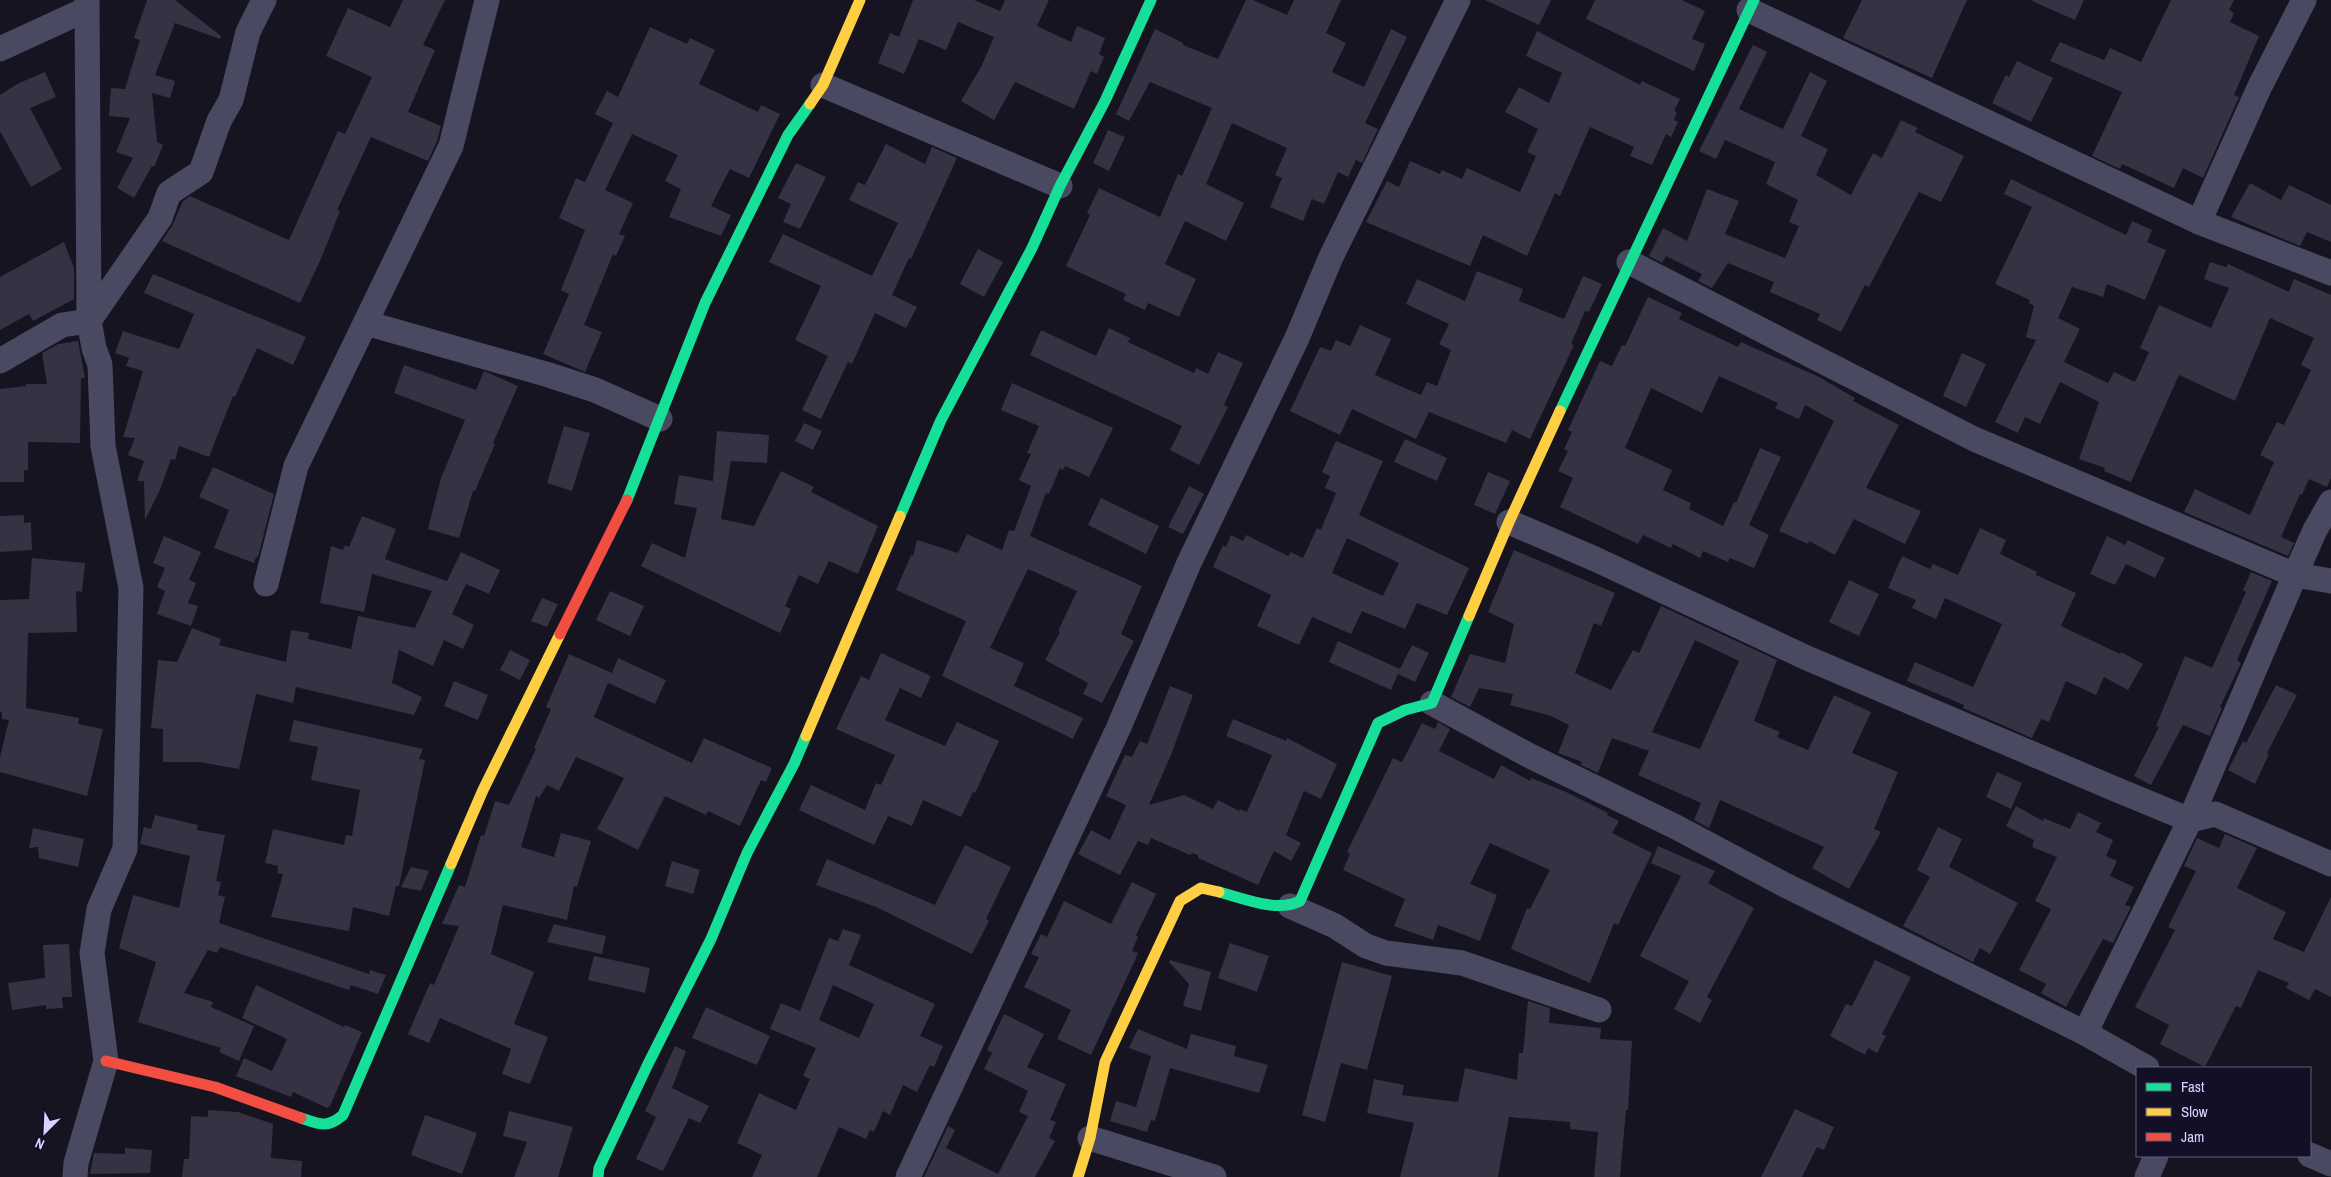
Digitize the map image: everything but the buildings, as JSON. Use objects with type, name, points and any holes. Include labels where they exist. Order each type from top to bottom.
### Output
[{"type":"street","points":[[0,360],[62,324],[89,321],[160,218],[169,193],[201,172],[219,121],[231,100],[248,32],[264,0]]},
{"type":"street","points":[[266,584],[296,466],[451,146],[487,0]]},
{"type":"street","points":[[106,1061],[215,1088],[322,1125],[334,1122],[343,1115],[483,790],[632,490],[705,303],[788,135],[823,85],[860,0]]},
{"type":"street","points":[[598,1177],[599,1168],[648,1064],[711,939],[747,853],[794,764],[941,420],[1032,248],[1060,186],[1105,101],[1152,0]]},
{"type":"street","points":[[908,1177],[1114,738],[1189,563],[1297,338],[1331,257],[1458,0]]},
{"type":"street","points":[[2199,222],[2260,86],[2304,0]]},
{"type":"street","points":[[0,49],[87,4],[89,321],[94,348],[100,365],[103,446],[131,588],[124,849],[99,909],[92,952],[106,1061],[76,1164],[74,1177]]},
{"type":"street","points":[[1432,703],[1509,522],[1629,262],[1752,5],[2199,222],[2331,273]]},
{"type":"street","points":[[823,85],[1060,186]]},
{"type":"street","points":[[1629,262],[1974,439],[2295,574],[2331,580]]},
{"type":"street","points":[[366,323],[595,390],[660,419]]},
{"type":"street","points":[[2085,1033],[2190,820],[2295,574],[2315,530],[2331,502]]},
{"type":"street","points":[[1509,522],[1595,559],[1807,658],[2190,820],[2215,814],[2331,864]]},
{"type":"street","points":[[1290,906],[1300,901],[1378,723],[1405,710],[1432,703],[1530,756],[1676,827],[1786,885],[2085,1033],[2145,1067]]},
{"type":"street","points":[[1078,1177],[1090,1138],[1105,1062],[1180,901],[1201,888],[1279,906],[1290,906],[1335,926],[1366,946],[1386,953],[1462,963],[1599,1010]]},
{"type":"street","points":[[1090,1138],[1214,1177]]},
{"type":"street","points":[[2311,1155],[2331,1164]]},
{"type":"street","points":[[2147,1177],[2156,1157]]},
{"type":"traffic: fast","points":[[900,516],[941,420],[1032,248],[1060,186],[1105,101],[1151,0]]},
{"type":"traffic: fast","points":[[1560,411],[1754,0]]},
{"type":"traffic: fast","points":[[627,500],[705,303],[788,135],[810,104]]},
{"type":"traffic: fast","points":[[1219,892],[1271,905],[1281,906],[1300,901],[1378,723],[1405,710],[1432,703],[1469,616]]},
{"type":"traffic: fast","points":[[598,1177],[599,1168],[648,1064],[711,939],[747,853],[794,764],[806,736]]},
{"type":"traffic: fast","points":[[301,1118],[327,1124],[343,1115],[451,864]]},
{"type":"traffic: slow","points":[[810,104],[823,85],[860,0]]},
{"type":"traffic: slow","points":[[1469,616],[1509,522],[1560,411]]},
{"type":"traffic: slow","points":[[806,736],[900,516]]},
{"type":"traffic: slow","points":[[451,864],[483,790],[560,634]]},
{"type":"traffic: slow","points":[[1078,1177],[1090,1138],[1105,1062],[1180,901],[1201,888],[1219,892]]},
{"type":"traffic: jam","points":[[560,634],[627,500]]},
{"type":"traffic: jam","points":[[106,1061],[215,1087],[301,1118]]}]
